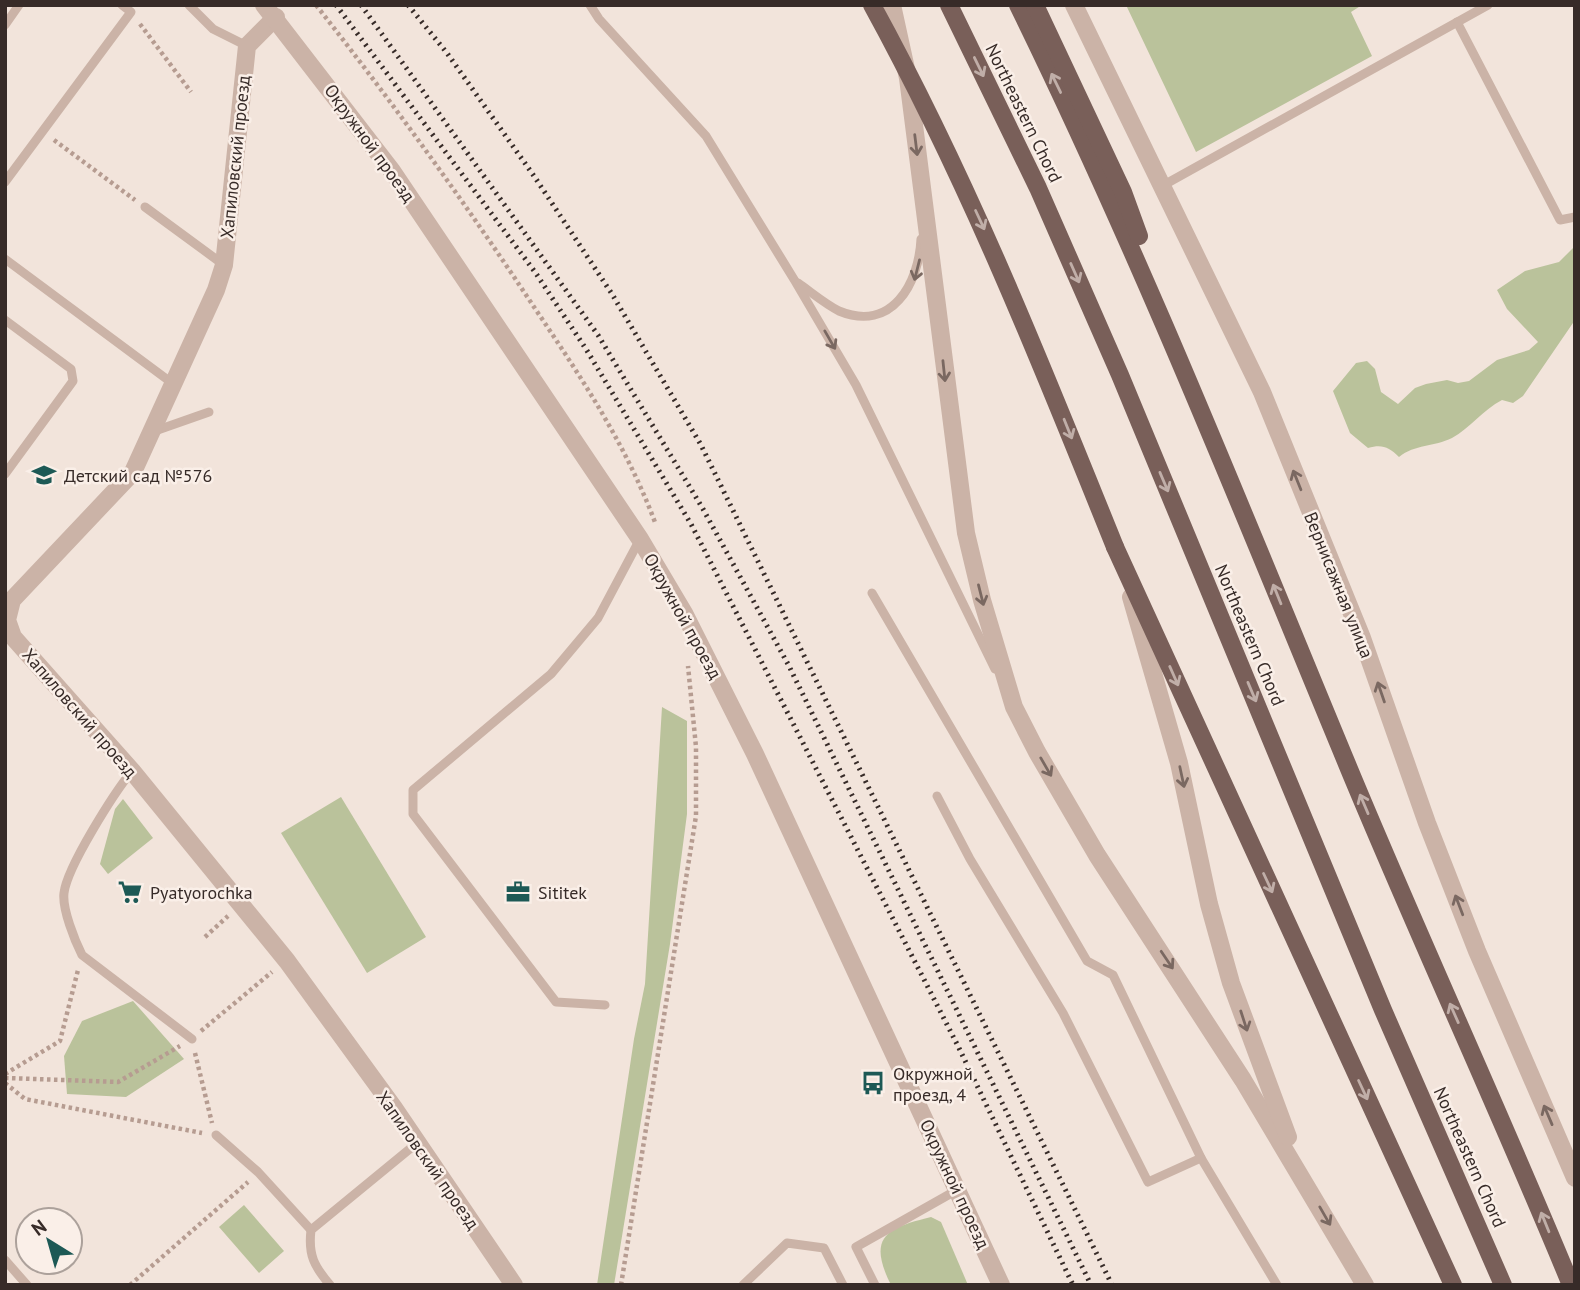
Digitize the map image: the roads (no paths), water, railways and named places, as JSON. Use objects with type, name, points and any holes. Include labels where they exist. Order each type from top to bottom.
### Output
[{"type":"main road","points":[[873,5],[946,147],[992,246],[1115,547],[1453,1285]]},
{"type":"main road","name":"Northeastern Chord","points":[[949,5],[1038,188],[1120,375],[1383,1010],[1503,1285]]},
{"type":"main road","points":[[1018,5],[1093,158],[1176,346],[1348,766],[1571,1285]]},
{"type":"main road","points":[[1035,5],[1123,192],[1176,346]]},
{"type":"street","points":[[892,5],[908,78],[966,533],[982,600],[1014,707],[1097,855],[1181,981],[1306,1182],[1365,1285]]},
{"type":"street","name":"Вернисажная улица","points":[[1074,5],[1262,391],[1362,638],[1427,823],[1477,951],[1575,1178]]},
{"type":"street","points":[[247,47],[270,11]]},
{"type":"street","name":"Окружной проезд","points":[[270,11],[392,171],[640,539],[717,676],[1002,1285]]},
{"type":"street","name":"Хапиловский проезд","points":[[247,47],[223,265],[216,290],[133,472],[12,600],[6,620],[13,637],[132,771],[287,961],[514,1285]]},
{"type":"street","points":[[1115,547],[1154,669],[1180,763],[1209,904],[1231,983],[1252,1048],[1306,1182]]},
{"type":"lane","points":[[5,182],[131,12],[122,5]]},
{"type":"lane","points":[[189,5],[213,29],[247,47]]},
{"type":"lane","points":[[590,5],[599,19],[706,136],[795,281],[856,385],[1014,707]]},
{"type":"lane","points":[[1162,186],[1488,5]]},
{"type":"lane","points":[[5,25],[16,6]]},
{"type":"lane","points":[[1457,22],[1560,220],[1575,217]]},
{"type":"lane","points":[[795,281],[841,312],[860,316],[889,308],[904,296],[915,279],[921,252],[923,202]]},
{"type":"lane","points":[[145,207],[223,265]]},
{"type":"lane","points":[[7,264],[172,383]]},
{"type":"lane","points":[[5,320],[71,369],[73,381],[5,474]]},
{"type":"lane","points":[[150,432],[209,412]]},
{"type":"lane","points":[[606,1005],[556,1002],[413,814],[413,790],[551,674],[598,618],[640,539]]},
{"type":"lane","points":[[872,593],[1087,961],[1113,975],[1201,1158],[1277,1285]]},
{"type":"lane","points":[[132,771],[110,803],[76,863],[64,894],[73,936],[82,955],[192,1039]]},
{"type":"lane","points":[[937,796],[970,859],[1063,1013],[1148,1182],[1201,1158]]},
{"type":"lane","points":[[216,1135],[258,1172],[312,1230]]},
{"type":"lane","points":[[330,1285],[315,1267],[309,1250],[312,1230],[417,1143]]},
{"type":"lane","points":[[875,1285],[856,1247],[957,1190]]},
{"type":"lane","points":[[743,1285],[787,1243],[824,1248],[843,1285]]},
{"type":"lane","points":[[5,1260],[27,1285]]},
{"type":"railway","points":[[336,5],[535,272],[586,349],[691,524],[958,1046],[1073,1285]]},
{"type":"railway","points":[[361,5],[598,335],[703,509],[789,666],[1091,1285]]},
{"type":"railway","points":[[408,5],[447,53],[534,176],[612,294],[701,445],[1112,1285]]},
{"type":"place","name":"Детский сад №576","points":[[44,475]]},
{"type":"place","name":"Pyatyorochka","points":[[130,892]]},
{"type":"place","name":"Sititek","points":[[518,892]]},
{"type":"place","name":"Окружной проезд, 4","points":[[873,1083]]}]
